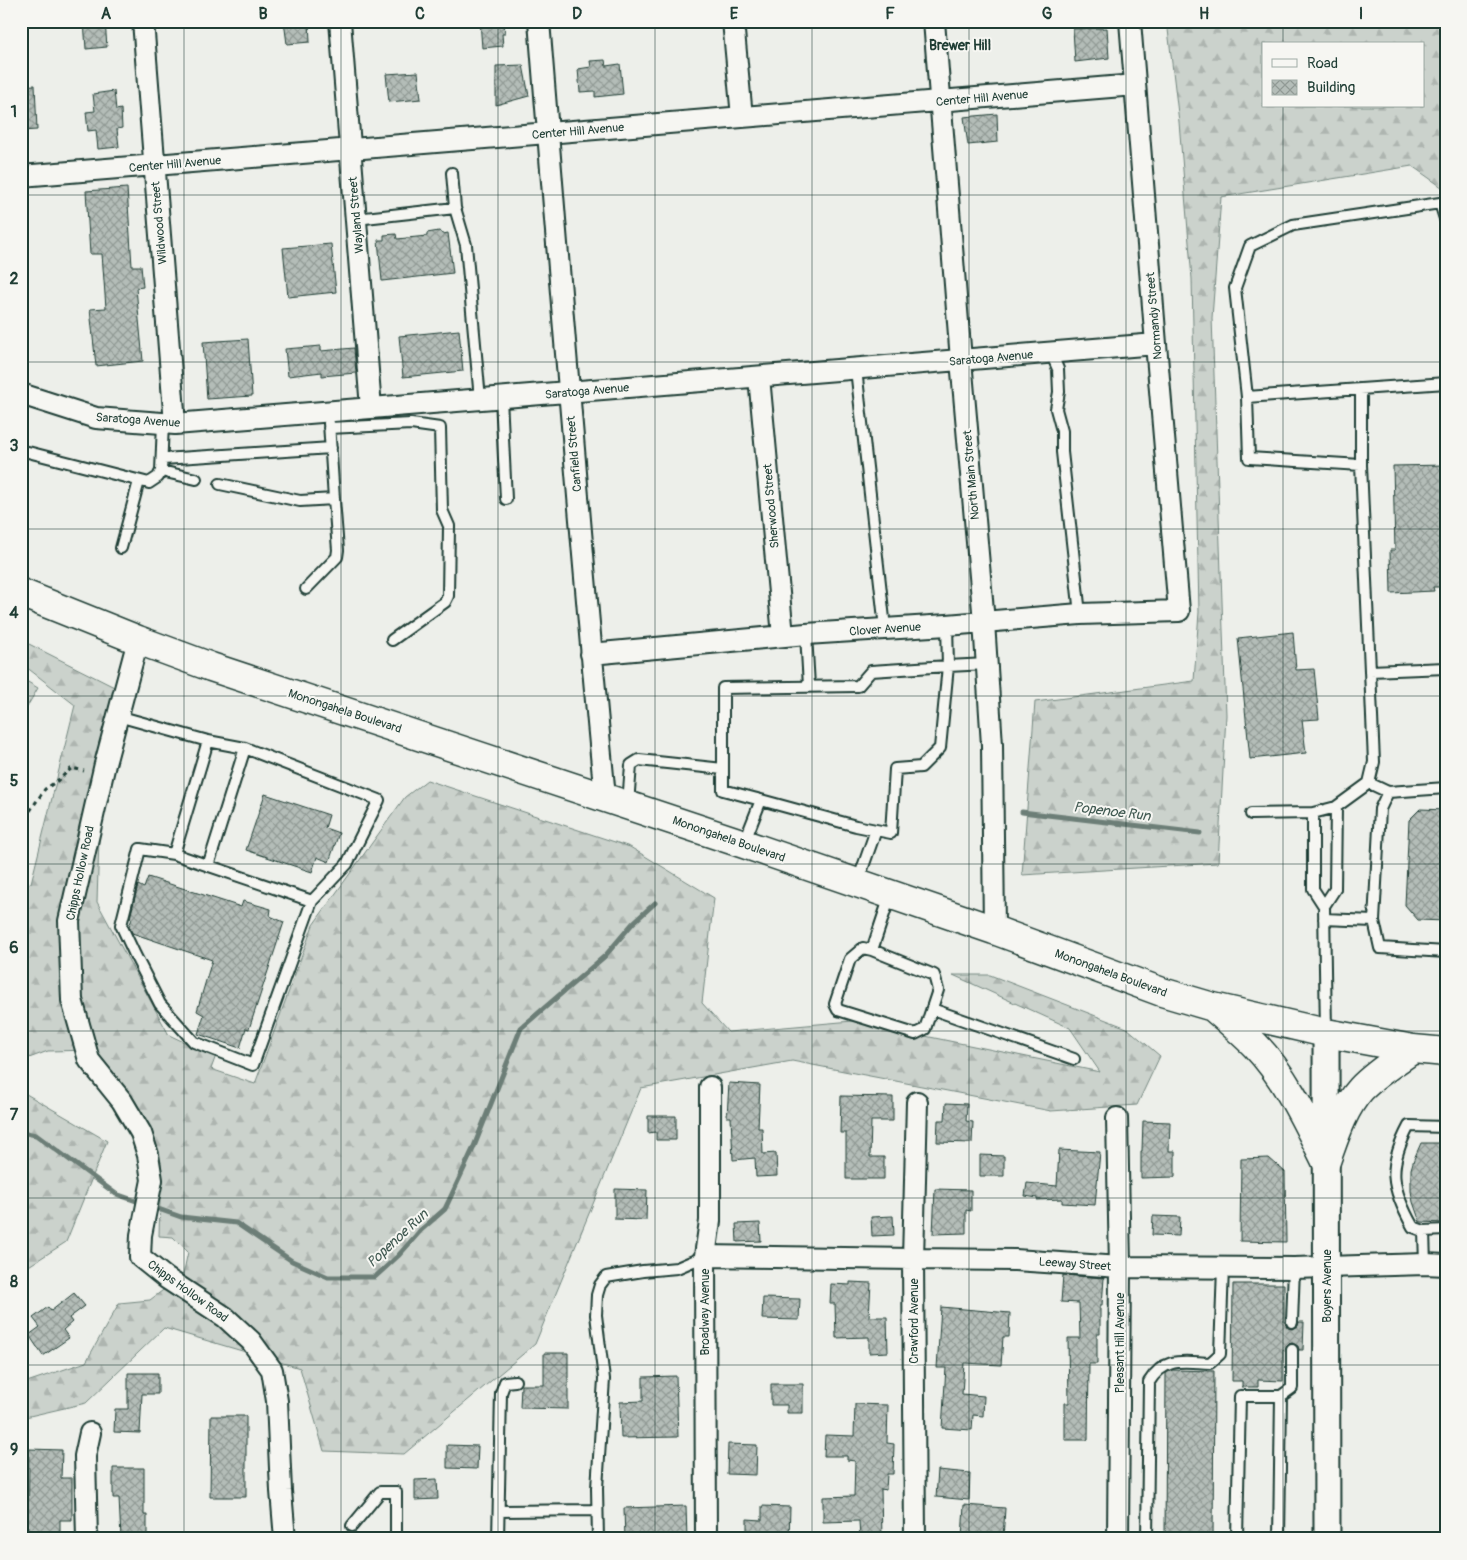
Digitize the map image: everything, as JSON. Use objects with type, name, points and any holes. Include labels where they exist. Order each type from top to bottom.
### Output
[{"type":"main road","name":"Monongahela Boulevard","points":[[21,593],[138,640],[212,667],[744,844],[994,930],[1162,992],[1213,1007],[1326,1032],[1413,1049],[1446,1052]]},
{"type":"main road","points":[[1213,1007],[1255,1045],[1278,1074],[1311,1130],[1326,1161]]},
{"type":"main road","points":[[1326,1161],[1338,1126],[1361,1089],[1383,1070],[1413,1049]]},
{"type":"street","name":"Wildwood Street","points":[[143,21],[154,165],[169,424]]},
{"type":"street","name":"Wayland Street","points":[[340,21],[371,408]]},
{"type":"street","name":"Canfield Street","points":[[539,21],[591,654],[617,801]]},
{"type":"street","points":[[733,21],[742,117]]},
{"type":"street","name":"North Main Street","points":[[934,21],[987,664],[992,745],[994,930]]},
{"type":"street","name":"Normandy Street","points":[[1130,21],[1179,611]]},
{"type":"street","name":"Center Hill Avenue","points":[[21,176],[1135,85]]},
{"type":"street","name":"Saratoga Avenue","points":[[21,394],[96,418],[169,424],[329,420],[371,408],[1156,344]]},
{"type":"street","name":"Sherwood Street","points":[[759,376],[783,636]]},
{"type":"street","name":"Clover Avenue","points":[[591,654],[885,628],[1080,614],[1179,611]]},
{"type":"street","name":"Chipps Hollow Road","points":[[138,640],[102,775],[69,921],[72,1000],[89,1060],[122,1101],[141,1134],[148,1155],[152,1180],[141,1235],[140,1256],[166,1278],[225,1316],[251,1341],[272,1370],[278,1401],[281,1491],[285,1539]]},
{"type":"street","name":"Boyers Avenue","points":[[1326,1032],[1328,1267],[1327,1539]]},
{"type":"street","name":"Broadway Avenue","points":[[706,1539],[705,1256],[710,1221],[710,1086]]},
{"type":"street","name":"Crawford Avenue","points":[[914,1539],[913,1260],[917,1102]]},
{"type":"street","name":"Pleasant Hill Avenue","points":[[1117,1118],[1120,1268],[1118,1539]]},
{"type":"street","name":"Leeway Street","points":[[705,1256],[1014,1260],[1120,1268],[1294,1268],[1446,1265]]},
{"type":"street","points":[[87,1539],[85,1456],[90,1433]]},
{"type":"lane","points":[[452,173],[456,208],[466,245],[480,399]]},
{"type":"lane","points":[[1361,465],[1248,458],[1247,397],[1236,288],[1250,246],[1293,225],[1440,203],[1446,222]]},
{"type":"lane","points":[[356,219],[456,208]]},
{"type":"lane","points":[[1051,353],[1058,369],[1059,392],[1056,409],[1062,431],[1062,452],[1080,614]]},
{"type":"lane","points":[[856,368],[885,628]]},
{"type":"lane","points":[[1247,397],[1446,383]]},
{"type":"lane","points":[[1251,814],[1313,812],[1336,807],[1369,783],[1374,762],[1361,465],[1361,390]]},
{"type":"lane","points":[[501,398],[506,500]]},
{"type":"lane","points":[[306,589],[337,557],[338,550],[329,420],[411,424],[440,428],[442,510],[449,526],[448,596],[446,602],[392,640]]},
{"type":"lane","points":[[21,452],[28,452],[149,482],[158,478],[161,471],[169,424]]},
{"type":"lane","points":[[162,459],[331,448]]},
{"type":"lane","points":[[161,471],[196,478]]},
{"type":"lane","points":[[121,548],[139,480]]},
{"type":"lane","points":[[220,484],[300,501],[334,499]]},
{"type":"lane","points":[[946,625],[948,666],[940,748],[921,767],[895,770],[891,833],[723,790],[723,688],[858,686],[871,671],[948,666],[987,664]]},
{"type":"lane","points":[[806,634],[809,686]]},
{"type":"lane","points":[[1370,671],[1446,668]]},
{"type":"lane","points":[[118,716],[208,742],[245,748],[379,800],[347,864],[312,901],[253,1064],[194,1042],[160,1004],[121,924],[140,849],[174,854],[312,901]]},
{"type":"lane","points":[[174,854],[208,742]]},
{"type":"lane","points":[[208,866],[245,748]]},
{"type":"lane","points":[[617,801],[631,765],[639,760],[723,769]]},
{"type":"lane","points":[[1369,783],[1388,792],[1435,788],[1446,790]]},
{"type":"lane","points":[[1388,792],[1380,809],[1374,921],[1380,948],[1446,952]]},
{"type":"lane","points":[[744,844],[761,800]]},
{"type":"lane","points":[[1326,1032],[1324,906],[1335,889],[1336,807]]},
{"type":"lane","points":[[1313,812],[1313,889],[1324,906]]},
{"type":"lane","points":[[857,884],[876,830]]},
{"type":"lane","points":[[872,950],[890,895]]},
{"type":"lane","points":[[1324,919],[1374,921]]},
{"type":"lane","points":[[863,948],[872,950],[934,975],[938,990],[925,1029],[915,1034],[838,1010],[835,1004],[850,958],[863,948]]},
{"type":"lane","points":[[932,1009],[1074,1059]]},
{"type":"lane","points":[[1446,1127],[1409,1126],[1400,1143],[1394,1168],[1395,1188],[1403,1209],[1413,1227],[1424,1230],[1446,1230]]},
{"type":"lane","points":[[1424,1230],[1425,1264]]},
{"type":"lane","points":[[598,1539],[597,1510],[604,1379],[596,1315],[597,1295],[600,1284],[606,1277],[677,1268],[705,1256]]},
{"type":"lane","points":[[1147,1539],[1149,1382],[1156,1372],[1171,1362],[1210,1363],[1220,1354],[1223,1267]]},
{"type":"lane","points":[[1292,1322],[1294,1268]]},
{"type":"lane","points":[[1237,1539],[1240,1396],[1281,1396],[1292,1388],[1292,1350]]},
{"type":"lane","points":[[498,1539],[501,1393],[505,1382],[515,1381]]},
{"type":"lane","points":[[1279,1539],[1281,1396]]},
{"type":"lane","points":[[352,1526],[380,1492],[396,1492],[396,1539]]},
{"type":"lane","points":[[499,1511],[597,1510]]},
{"type":"path","points":[[21,824],[45,789],[72,768],[102,775]]},
{"type":"green space","points":[[1167,21],[1446,21],[1446,190],[1412,166],[1221,197],[1212,318],[1226,715],[1218,863],[1022,875],[1035,702],[1194,681],[1199,612],[1192,279],[1179,122]]},
{"type":"green space","points":[[21,640],[130,695],[99,838],[97,902],[169,1035],[184,1042],[218,1050],[211,1069],[255,1084],[313,925],[405,797],[427,780],[630,847],[714,898],[702,1003],[728,1032],[852,1021],[1100,1072],[1070,1028],[953,975],[990,975],[1127,1028],[1160,1056],[1137,1105],[1051,1111],[792,1061],[641,1088],[535,1344],[404,1454],[324,1451],[300,1368],[164,1328],[86,1403],[21,1418],[21,1384],[86,1362],[119,1303],[150,1300],[183,1275],[188,1252],[173,1237],[159,1236],[161,1163],[95,1050],[48,1051],[21,1061],[21,887],[31,883],[75,705],[21,663]]},
{"type":"green space","points":[[21,678],[38,688],[21,717]]},
{"type":"green space","points":[[21,1091],[107,1141],[66,1242],[21,1271]]},
{"type":"building","points":[[84,21],[105,21],[107,47],[86,49]]},
{"type":"building","points":[[284,21],[309,21],[310,42],[287,44]]},
{"type":"building","points":[[480,21],[504,21],[505,34],[502,34],[503,46],[482,48]]},
{"type":"building","points":[[1107,28],[1109,58],[1075,62],[1073,29]]},
{"type":"building","points":[[605,60],[606,66],[620,64],[623,94],[595,97],[595,91],[580,92],[578,69],[591,67],[590,61]]},
{"type":"building","points":[[523,65],[529,96],[496,105],[496,66]]},
{"type":"building","points":[[418,72],[421,99],[389,102],[386,74]]},
{"type":"building","points":[[35,85],[37,130],[21,131],[21,86]]},
{"type":"building","points":[[114,91],[116,110],[121,109],[122,128],[117,129],[119,147],[98,149],[96,130],[88,131],[86,112],[95,111],[93,94]]},
{"type":"building","points":[[997,114],[998,142],[968,145],[964,117]]},
{"type":"building","points":[[127,188],[132,266],[141,266],[143,287],[136,288],[143,361],[96,366],[90,309],[106,308],[102,254],[90,254],[86,191]]},
{"type":"building","points":[[439,231],[443,234],[448,233],[453,273],[382,281],[378,240],[384,240],[384,235],[396,234],[397,239],[427,236],[427,233]]},
{"type":"building","points":[[331,244],[336,292],[288,297],[283,248]]},
{"type":"building","points":[[459,330],[463,371],[403,377],[399,336]]},
{"type":"building","points":[[248,339],[252,396],[207,399],[203,342]]},
{"type":"building","points":[[321,346],[321,351],[354,348],[356,373],[322,376],[322,372],[288,376],[285,349]]},
{"type":"building","points":[[1446,465],[1446,587],[1433,587],[1434,591],[1391,593],[1390,550],[1395,550],[1393,466]]},
{"type":"building","points":[[1293,632],[1296,670],[1314,669],[1319,719],[1302,720],[1306,753],[1250,759],[1238,638]]},
{"type":"building","points":[[265,794],[329,815],[325,828],[339,833],[329,862],[317,857],[312,872],[246,850]]},
{"type":"building","points":[[1420,809],[1446,810],[1446,921],[1418,920],[1405,905],[1409,820]]},
{"type":"building","points":[[148,877],[241,907],[243,901],[271,909],[270,916],[284,922],[249,1029],[246,1028],[240,1048],[198,1034],[204,1015],[197,1011],[212,960],[132,933],[129,926],[132,919],[130,918],[138,885],[144,888]]},
{"type":"building","points":[[729,1083],[760,1085],[758,1128],[762,1128],[763,1154],[776,1153],[777,1176],[756,1177],[755,1158],[733,1160],[731,1117],[727,1117]]},
{"type":"building","points":[[841,1096],[893,1097],[893,1121],[871,1121],[870,1157],[884,1157],[884,1179],[846,1179],[846,1133],[840,1133]]},
{"type":"building","points":[[946,1103],[967,1104],[966,1121],[973,1122],[972,1143],[937,1142],[938,1120],[945,1120]]},
{"type":"building","points":[[648,1116],[676,1116],[676,1140],[656,1140],[656,1132],[648,1133]]},
{"type":"building","points":[[1143,1121],[1170,1122],[1169,1151],[1175,1151],[1175,1177],[1141,1178]]},
{"type":"building","points":[[1421,1143],[1446,1143],[1446,1223],[1420,1222],[1413,1202],[1411,1169]]},
{"type":"building","points":[[1059,1150],[1100,1152],[1095,1205],[1062,1203],[1062,1199],[1037,1200],[1037,1198],[1025,1196],[1027,1183],[1057,1186]]},
{"type":"building","points":[[980,1155],[1004,1156],[1004,1176],[980,1176]]},
{"type":"building","points":[[1269,1158],[1285,1172],[1286,1242],[1240,1241],[1241,1159]]},
{"type":"building","points":[[615,1189],[647,1190],[646,1220],[615,1219]]},
{"type":"building","points":[[935,1189],[971,1190],[971,1211],[966,1210],[966,1233],[933,1234]]},
{"type":"building","points":[[893,1216],[894,1235],[872,1236],[871,1217]]},
{"type":"building","points":[[1153,1216],[1180,1217],[1179,1236],[1152,1235]]},
{"type":"building","points":[[760,1223],[761,1241],[737,1242],[736,1224]]},
{"type":"building","points":[[1063,1275],[1104,1278],[1102,1305],[1100,1305],[1100,1334],[1097,1334],[1097,1364],[1089,1364],[1088,1440],[1065,1440],[1065,1403],[1069,1403],[1068,1338],[1080,1338],[1079,1303],[1061,1302]]},
{"type":"building","points":[[850,1282],[871,1283],[869,1317],[887,1317],[888,1352],[869,1353],[869,1337],[836,1338],[835,1304],[830,1304],[831,1284],[850,1285]]},
{"type":"building","points":[[1233,1284],[1284,1284],[1284,1322],[1288,1328],[1292,1329],[1298,1326],[1299,1322],[1304,1322],[1303,1350],[1299,1350],[1298,1346],[1292,1343],[1288,1344],[1285,1350],[1283,1349],[1283,1381],[1258,1380],[1258,1387],[1242,1387],[1242,1381],[1232,1381]]},
{"type":"building","points":[[74,1293],[85,1306],[69,1318],[72,1322],[63,1330],[69,1338],[43,1356],[29,1335],[40,1327],[33,1318],[48,1307],[51,1311]]},
{"type":"building","points":[[763,1298],[800,1299],[799,1320],[762,1319]]},
{"type":"building","points":[[941,1307],[1010,1313],[1009,1337],[1003,1337],[1001,1365],[964,1363],[962,1394],[984,1396],[983,1416],[973,1415],[972,1430],[942,1428],[946,1368],[937,1368]]},
{"type":"building","points":[[544,1353],[568,1353],[568,1409],[520,1408],[521,1385],[544,1385]]},
{"type":"building","points":[[1172,1370],[1214,1371],[1213,1539],[1165,1539],[1166,1373]]},
{"type":"building","points":[[128,1373],[158,1373],[158,1394],[142,1394],[140,1433],[114,1432],[115,1409],[128,1409]]},
{"type":"building","points":[[676,1376],[678,1437],[621,1438],[620,1402],[643,1401],[643,1377]]},
{"type":"building","points":[[771,1384],[803,1384],[803,1413],[787,1413],[787,1405],[771,1405]]},
{"type":"building","points":[[855,1404],[888,1405],[887,1443],[894,1444],[893,1474],[887,1474],[886,1490],[881,1489],[882,1539],[860,1539],[859,1521],[823,1522],[823,1497],[854,1496],[855,1461],[847,1460],[847,1456],[824,1456],[825,1435],[854,1436]]},
{"type":"building","points":[[211,1416],[246,1416],[246,1497],[210,1497]]},
{"type":"building","points":[[728,1444],[757,1445],[756,1475],[727,1474]]},
{"type":"building","points":[[447,1445],[478,1446],[477,1469],[447,1468]]},
{"type":"building","points":[[29,1449],[62,1450],[61,1478],[72,1478],[72,1520],[60,1520],[60,1532],[28,1532]]},
{"type":"building","points":[[113,1468],[144,1468],[144,1515],[147,1515],[147,1539],[121,1539],[119,1498],[113,1498]]},
{"type":"building","points":[[938,1470],[970,1473],[969,1500],[936,1497]]},
{"type":"building","points":[[437,1479],[438,1499],[415,1500],[415,1480]]},
{"type":"building","points":[[964,1505],[1005,1508],[1003,1539],[962,1539]]},
{"type":"building","points":[[686,1506],[687,1539],[625,1539],[624,1508]]},
{"type":"building","points":[[762,1506],[790,1507],[789,1539],[747,1539],[747,1519],[762,1520]]},
{"type":"waterway","name":"Popenoe Run","points":[[1022,812],[1200,833]]},
{"type":"waterway","name":"Popenoe Run","points":[[150,1206],[181,1217],[236,1223],[292,1261],[328,1277],[375,1277],[398,1256],[421,1230],[445,1209],[473,1149],[521,1028],[605,956],[633,923],[655,903]]},
{"type":"waterway","name":"Popenoe Run","points":[[21,1132],[36,1135],[116,1194],[142,1203]]},
{"type":"district","name":"Brewer Hill","points":[[960,45]]}]
